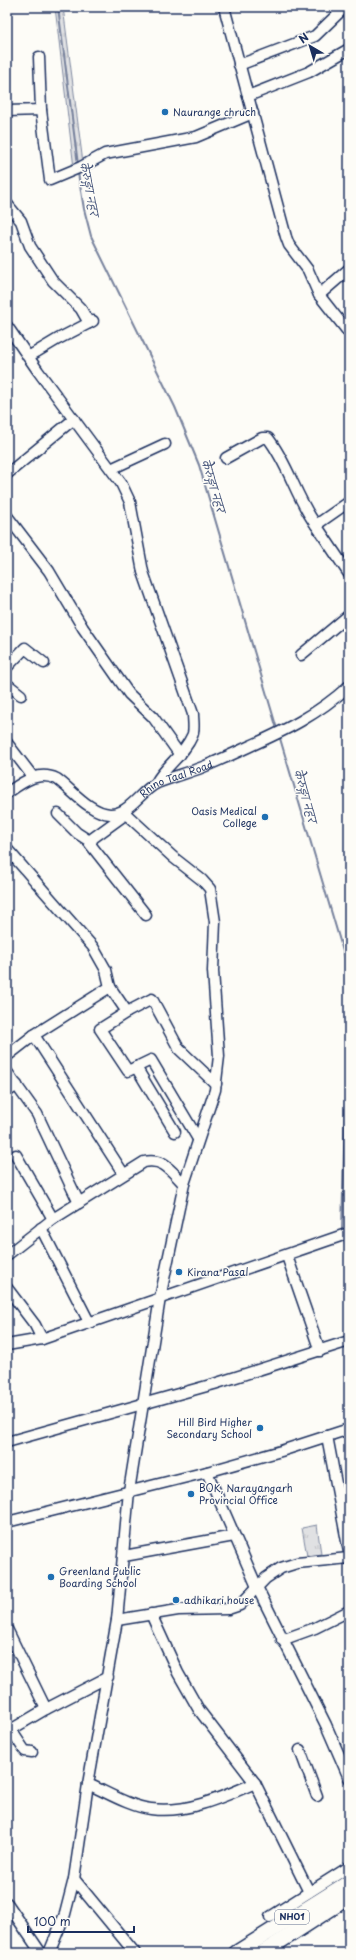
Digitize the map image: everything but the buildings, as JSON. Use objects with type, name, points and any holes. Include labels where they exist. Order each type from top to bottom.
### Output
[{"type":"highway","name":"NH01","points":[[236,1953],[349,1882]]},
{"type":"highway","name":"NH01","points":[[262,1953],[349,1896]]},
{"type":"street","points":[[224,7],[286,238],[289,245],[308,270],[319,295],[349,333]]},
{"type":"street","points":[[239,65],[315,36],[345,7]]},
{"type":"street","points":[[248,96],[309,72],[349,49]]},
{"type":"street","points":[[39,57],[41,110],[50,180],[81,167],[105,154],[196,137],[252,113]]},
{"type":"street","points":[[7,111],[41,110]]},
{"type":"street","points":[[7,204],[21,221],[30,246],[53,281],[81,309],[91,322],[28,357]]},
{"type":"street","points":[[319,295],[349,269]]},
{"type":"street","points":[[8,329],[121,483],[130,502],[143,572],[193,714],[193,735],[180,755],[160,776],[156,784]]},
{"type":"street","points":[[7,474],[74,419]]},
{"type":"street","points":[[226,458],[262,438],[268,438],[276,448],[289,471],[304,507],[316,525],[345,560],[349,574]]},
{"type":"street","points":[[111,469],[165,444]]},
{"type":"street","points":[[316,525],[349,502]]},
{"type":"street","points":[[7,516],[49,570],[83,628],[129,694],[153,717],[180,755]]},
{"type":"street","points":[[301,655],[349,615]]},
{"type":"street","points":[[7,667],[25,648],[44,663]]},
{"type":"street","points":[[7,684],[22,695]]},
{"type":"street","name":"Rhino Taal Road","points":[[91,842],[126,811],[142,793],[156,784],[205,766],[280,733],[315,713],[349,686]]},
{"type":"street","points":[[7,743],[33,777]]},
{"type":"street","points":[[7,793],[33,777],[45,775],[57,778],[100,812],[115,814],[126,811],[174,858],[202,880],[210,889],[216,922],[213,971],[219,1056],[216,1084],[184,1184],[160,1298],[129,1491],[117,1620],[88,1784],[74,1879],[65,1914],[49,1953]]},
{"type":"street","points":[[58,814],[80,836],[91,842],[91,847],[146,915]]},
{"type":"street","points":[[7,849],[92,948],[106,970],[110,987],[127,1012]]},
{"type":"street","points":[[7,1056],[34,1035],[110,987]]},
{"type":"street","points":[[198,1140],[189,1122],[151,1060],[128,1071],[100,1029],[127,1012],[152,1000],[179,1049],[216,1084]]},
{"type":"street","points":[[34,1035],[124,1173]]},
{"type":"street","points":[[136,1067],[175,1132]]},
{"type":"street","points":[[7,1072],[37,1114],[79,1203]]},
{"type":"street","points":[[7,1092],[17,1085]]},
{"type":"street","points":[[16,1155],[53,1219]]},
{"type":"street","points":[[7,1255],[53,1219],[124,1173],[144,1162],[154,1160],[164,1165],[184,1184]]},
{"type":"street","points":[[41,1228],[89,1322]]},
{"type":"street","points":[[7,1345],[42,1339],[346,1235]]},
{"type":"street","points":[[287,1256],[320,1351]]},
{"type":"street","points":[[7,1288],[35,1326],[42,1339]]},
{"type":"street","points":[[7,1442],[214,1384],[349,1341]]},
{"type":"street","points":[[7,1521],[207,1472],[281,1451],[349,1429]]},
{"type":"street","points":[[327,1436],[349,1552]]},
{"type":"street","points":[[207,1472],[257,1587],[282,1640],[326,1725],[349,1778]]},
{"type":"street","points":[[124,1556],[234,1536]]},
{"type":"street","points":[[117,1620],[178,1610],[228,1609],[240,1605],[266,1578],[281,1568],[297,1563],[349,1558]]},
{"type":"street","points":[[282,1640],[315,1628],[349,1611]]},
{"type":"street","points":[[151,1614],[178,1672],[199,1710],[255,1783],[309,1892]]},
{"type":"street","points":[[7,1629],[46,1709]]},
{"type":"street","points":[[32,1752],[25,1751],[9,1731],[46,1709],[108,1677]]},
{"type":"street","points":[[300,1750],[318,1796]]},
{"type":"street","points":[[88,1784],[116,1797],[150,1809],[176,1810],[216,1799],[255,1783]]},
{"type":"street","points":[[270,1917],[349,1867]]},
{"type":"street","points":[[74,1879],[135,1953]]},
{"type":"street","points":[[7,1903],[41,1953]]},
{"type":"green space","points":[[55,7],[63,7],[83,163],[74,168]]},
{"type":"green space","points":[[317,1525],[321,1554],[307,1556],[302,1528]]},
{"type":"waterway","name":"केेरुङ्गा नहर","points":[[58,7],[78,165]]},
{"type":"waterway","name":"केेरुङ्गा नहर","points":[[78,173],[84,209],[91,236],[175,407],[199,465],[277,729]]},
{"type":"waterway","name":"केेरुङ्गा नहर","points":[[279,735],[348,968],[349,976]]},
{"type":"waterway","name":"केेरुङ्गा नहर","points":[[342,1232],[345,1108],[349,1051]]},
{"type":"waterway","name":"केेरुङ्गा नहर","points":[[344,1238],[349,1259]]},
{"type":"place","name":"Naurange chruch","points":[[165,112]]},
{"type":"place","name":"Oasis Medical College","points":[[265,817]]},
{"type":"place","name":"Kirana Pasal","points":[[179,1272]]},
{"type":"place","name":"Hill Bird Higher Secondary School","points":[[260,1428]]},
{"type":"place","name":"BOK, Narayangarh Provincial Office","points":[[191,1494]]},
{"type":"place","name":"Greenland Public Boarding School","points":[[51,1577]]},
{"type":"place","name":"adhikari house","points":[[176,1600]]}]
